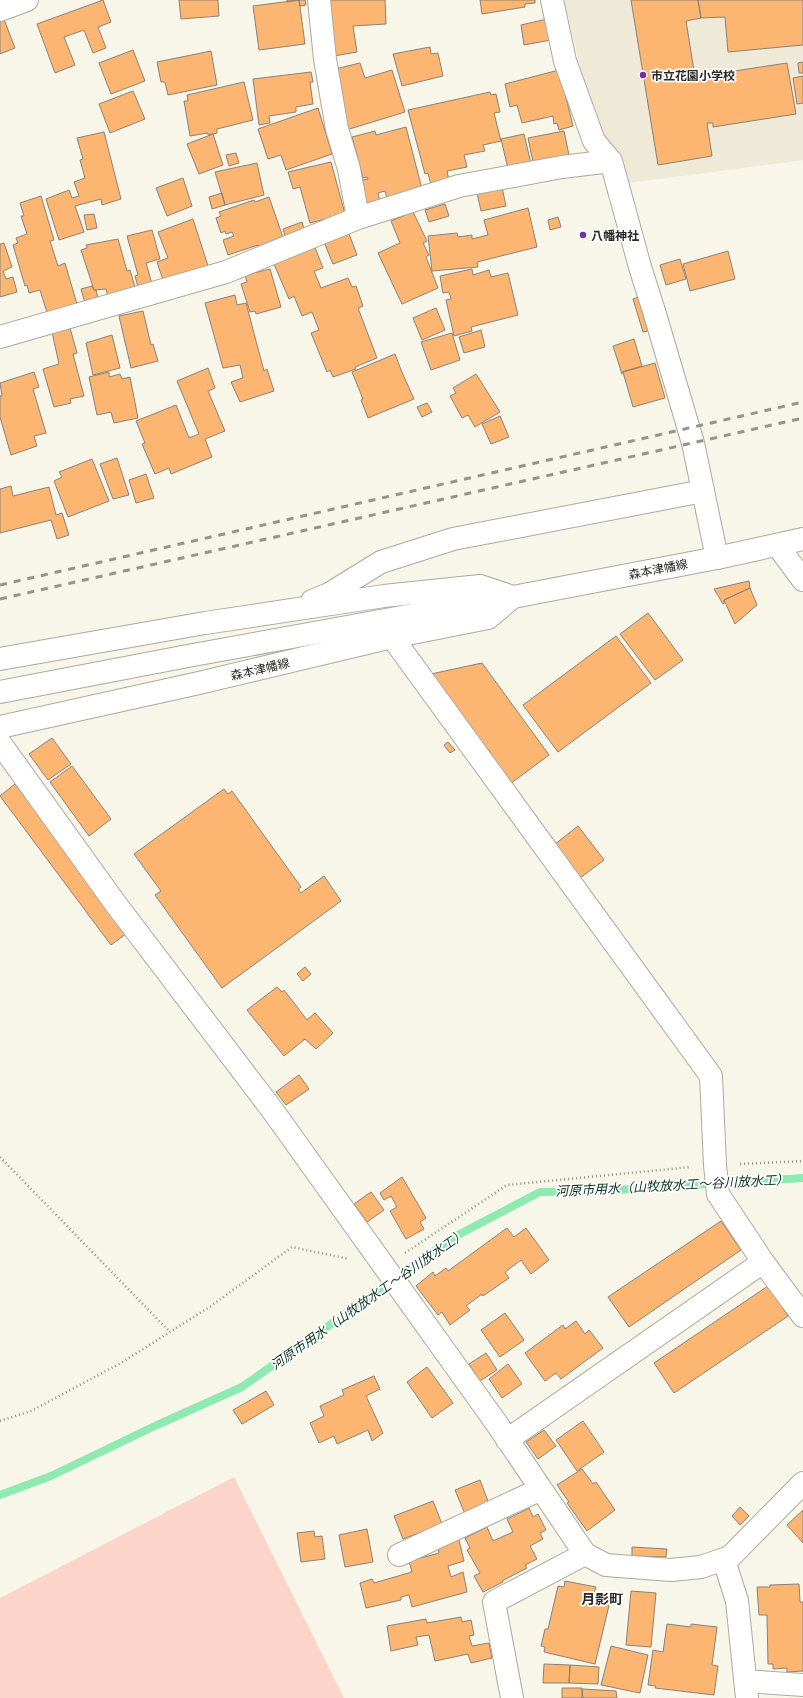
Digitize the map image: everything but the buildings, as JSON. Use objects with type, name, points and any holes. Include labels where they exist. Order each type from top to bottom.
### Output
[{"type":"main road","points":[[0,10],[27,0]]},
{"type":"main road","points":[[319,0],[325,59],[337,130],[349,169],[358,218]]},
{"type":"main road","points":[[552,0],[565,61],[594,141],[611,161],[640,267],[693,443],[717,558]]},
{"type":"main road","points":[[0,337],[226,272],[358,218],[459,186],[562,167],[611,161]]},
{"type":"main road","points":[[295,610],[329,594],[381,562],[453,539],[703,491]]},
{"type":"main road","name":"森本津幡線","points":[[0,727],[199,683],[392,637],[488,618],[513,597],[717,558],[803,539]]},
{"type":"main road","points":[[777,545],[803,580]]},
{"type":"main road","name":"森本津幡線","points":[[0,659],[205,623],[384,596],[480,586],[513,597]]},
{"type":"main road","points":[[0,692],[193,654],[513,597]]},
{"type":"main road","points":[[392,637],[711,1076],[718,1194],[763,1262],[803,1316]]},
{"type":"main road","points":[[0,743],[115,903],[274,1111],[507,1440],[585,1554],[606,1565],[671,1570],[701,1567],[724,1560],[730,1557],[803,1484]]},
{"type":"main road","points":[[507,1440],[763,1262]]},
{"type":"main road","points":[[399,1555],[541,1489]]},
{"type":"main road","points":[[512,1698],[494,1602],[585,1554]]},
{"type":"main road","points":[[724,1560],[737,1601],[746,1690],[803,1686]]},
{"type":"path","points":[[0,1157],[170,1332]]},
{"type":"path","points":[[0,1421],[31,1410],[121,1363],[211,1306],[292,1247],[391,1276],[507,1185],[716,1176],[803,1161]]},
{"type":"shaded area","points":[[564,0],[803,0],[803,160],[628,183],[620,156],[597,135]]},
{"type":"shaded area","points":[[234,1477],[344,1698],[0,1698],[0,1598]]},
{"type":"waterway","name":"河原市用水（山牧放水工～谷川放水工）","points":[[0,1495],[51,1476],[157,1425],[242,1387],[454,1237],[540,1192],[601,1191],[803,1178]]},
{"type":"railway","points":[[0,585],[803,402]]},
{"type":"railway","points":[[0,599],[803,418]]},
{"type":"place","name":"市立花園小学校","points":[[643,75]]},
{"type":"place","name":"八幡神社","points":[[583,235]]},
{"type":"district","name":"月影町","points":[[602,1599]]}]
